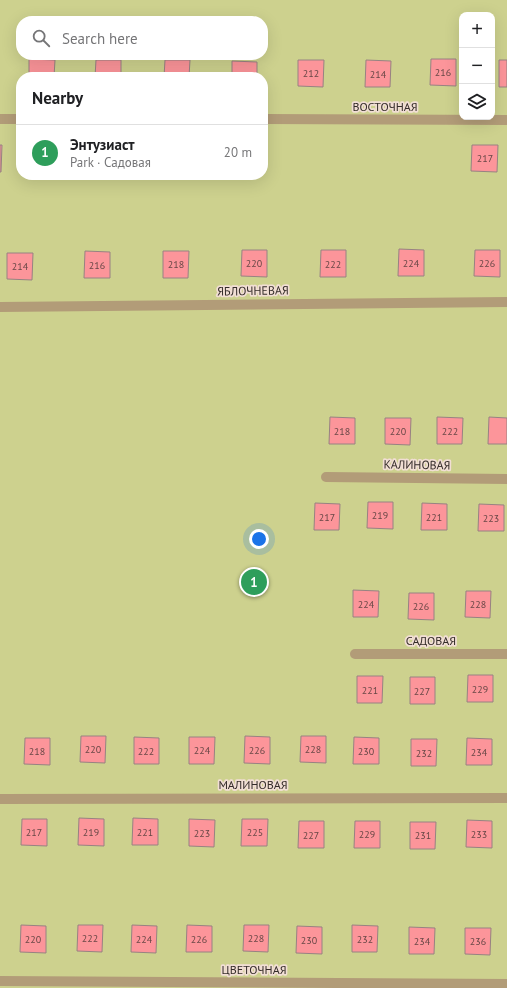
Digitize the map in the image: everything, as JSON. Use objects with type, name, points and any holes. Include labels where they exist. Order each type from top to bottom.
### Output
[{"type":"street","points":[[0,119],[16,119]]},
{"type":"street","name":"ВОСТОЧНАЯ","points":[[268,120],[507,120]]},
{"type":"street","name":"ЯБЛОЧНЕВАЯ","points":[[0,307],[507,302]]},
{"type":"street","name":"КАЛИНОВАЯ","points":[[326,477],[507,479]]},
{"type":"street","name":"САДОВАЯ","points":[[355,654],[507,654]]},
{"type":"street","name":"МАЛИНОВАЯ","points":[[0,799],[507,798]]},
{"type":"street","name":"ЦВЕТОЧНАЯ","points":[[0,982],[507,984]]},
{"type":"green space","points":[[0,0],[507,0],[507,988],[0,988]]},
{"type":"building","points":[[431,59],[456,59],[456,86],[430,85]]},
{"type":"building","points":[[29,60],[55,60],[54,72],[29,72]]},
{"type":"building","points":[[96,60],[121,60],[121,72],[95,72]]},
{"type":"building","points":[[165,60],[190,60],[189,72],[164,72]]},
{"type":"building","points":[[298,60],[324,60],[323,87],[298,86]]},
{"type":"building","points":[[366,60],[391,61],[390,87],[365,87]]},
{"type":"building","points":[[499,60],[507,60],[507,87],[499,87]]},
{"type":"building","points":[[232,61],[257,62],[257,72],[232,72]]},
{"type":"building","points":[[0,145],[2,145],[1,172],[0,172]]},
{"type":"building","points":[[472,145],[498,145],[497,172],[471,171]]},
{"type":"building","points":[[399,249],[424,250],[424,276],[398,276]]},
{"type":"building","points":[[242,250],[267,250],[267,277],[241,276]]},
{"type":"building","points":[[321,250],[346,250],[346,277],[320,277]]},
{"type":"building","points":[[475,250],[500,250],[500,277],[474,276]]},
{"type":"building","points":[[85,251],[110,252],[110,278],[84,278]]},
{"type":"building","points":[[163,251],[189,251],[188,278],[163,278]]},
{"type":"building","points":[[7,253],[33,253],[32,280],[7,279]]},
{"type":"building","points":[[330,417],[355,418],[355,444],[329,444]]},
{"type":"building","points":[[437,417],[463,418],[462,444],[437,444]]},
{"type":"building","points":[[489,417],[507,418],[507,444],[488,444]]},
{"type":"building","points":[[385,418],[411,418],[410,445],[385,444]]},
{"type":"building","points":[[368,502],[393,502],[393,529],[367,528]]},
{"type":"building","points":[[315,503],[340,504],[339,530],[314,530]]},
{"type":"building","points":[[422,503],[447,504],[447,530],[421,530]]},
{"type":"building","points":[[479,504],[504,505],[504,531],[478,531]]},
{"type":"building","points":[[353,590],[379,591],[378,617],[353,617]]},
{"type":"building","points":[[466,591],[491,591],[490,618],[465,617]]},
{"type":"building","points":[[409,593],[434,593],[434,620],[408,619]]},
{"type":"building","points":[[468,675],[493,675],[493,702],[467,702]]},
{"type":"building","points":[[357,676],[383,676],[382,703],[357,703]]},
{"type":"building","points":[[410,677],[435,677],[435,704],[410,704]]},
{"type":"building","points":[[81,736],[106,736],[105,763],[80,762]]},
{"type":"building","points":[[245,736],[270,737],[270,764],[244,763]]},
{"type":"building","points":[[301,736],[326,736],[326,763],[300,762]]},
{"type":"building","points":[[134,737],[159,738],[159,764],[134,764]]},
{"type":"building","points":[[189,737],[215,737],[214,764],[189,764]]},
{"type":"building","points":[[354,737],[379,738],[379,764],[353,764]]},
{"type":"building","points":[[25,738],[50,738],[50,765],[24,764]]},
{"type":"building","points":[[467,738],[492,739],[492,765],[466,765]]},
{"type":"building","points":[[411,739],[437,739],[436,766],[411,766]]},
{"type":"building","points":[[79,818],[104,819],[104,846],[78,845]]},
{"type":"building","points":[[133,818],[158,819],[158,845],[132,845]]},
{"type":"building","points":[[22,819],[47,819],[47,846],[21,845]]},
{"type":"building","points":[[189,819],[215,820],[214,847],[189,846]]},
{"type":"building","points":[[242,819],[268,819],[267,846],[241,846]]},
{"type":"building","points":[[467,820],[492,821],[492,848],[466,847]]},
{"type":"building","points":[[299,821],[324,821],[324,848],[298,848]]},
{"type":"building","points":[[355,821],[380,821],[380,848],[354,848]]},
{"type":"building","points":[[410,822],[436,822],[435,849],[410,849]]},
{"type":"building","points":[[21,925],[46,926],[46,953],[20,952]]},
{"type":"building","points":[[78,925],[103,925],[102,952],[77,951]]},
{"type":"building","points":[[132,925],[157,926],[156,953],[131,952]]},
{"type":"building","points":[[187,925],[212,926],[212,952],[186,952]]},
{"type":"building","points":[[244,925],[269,925],[268,952],[243,951]]},
{"type":"building","points":[[352,925],[378,926],[377,952],[352,952]]},
{"type":"building","points":[[297,926],[322,927],[322,954],[296,953]]},
{"type":"building","points":[[409,927],[435,928],[434,954],[409,954]]},
{"type":"building","points":[[465,928],[491,928],[490,955],[465,954]]},
{"type":"place","name":"Энтузиаст","points":[[254,582]]}]
